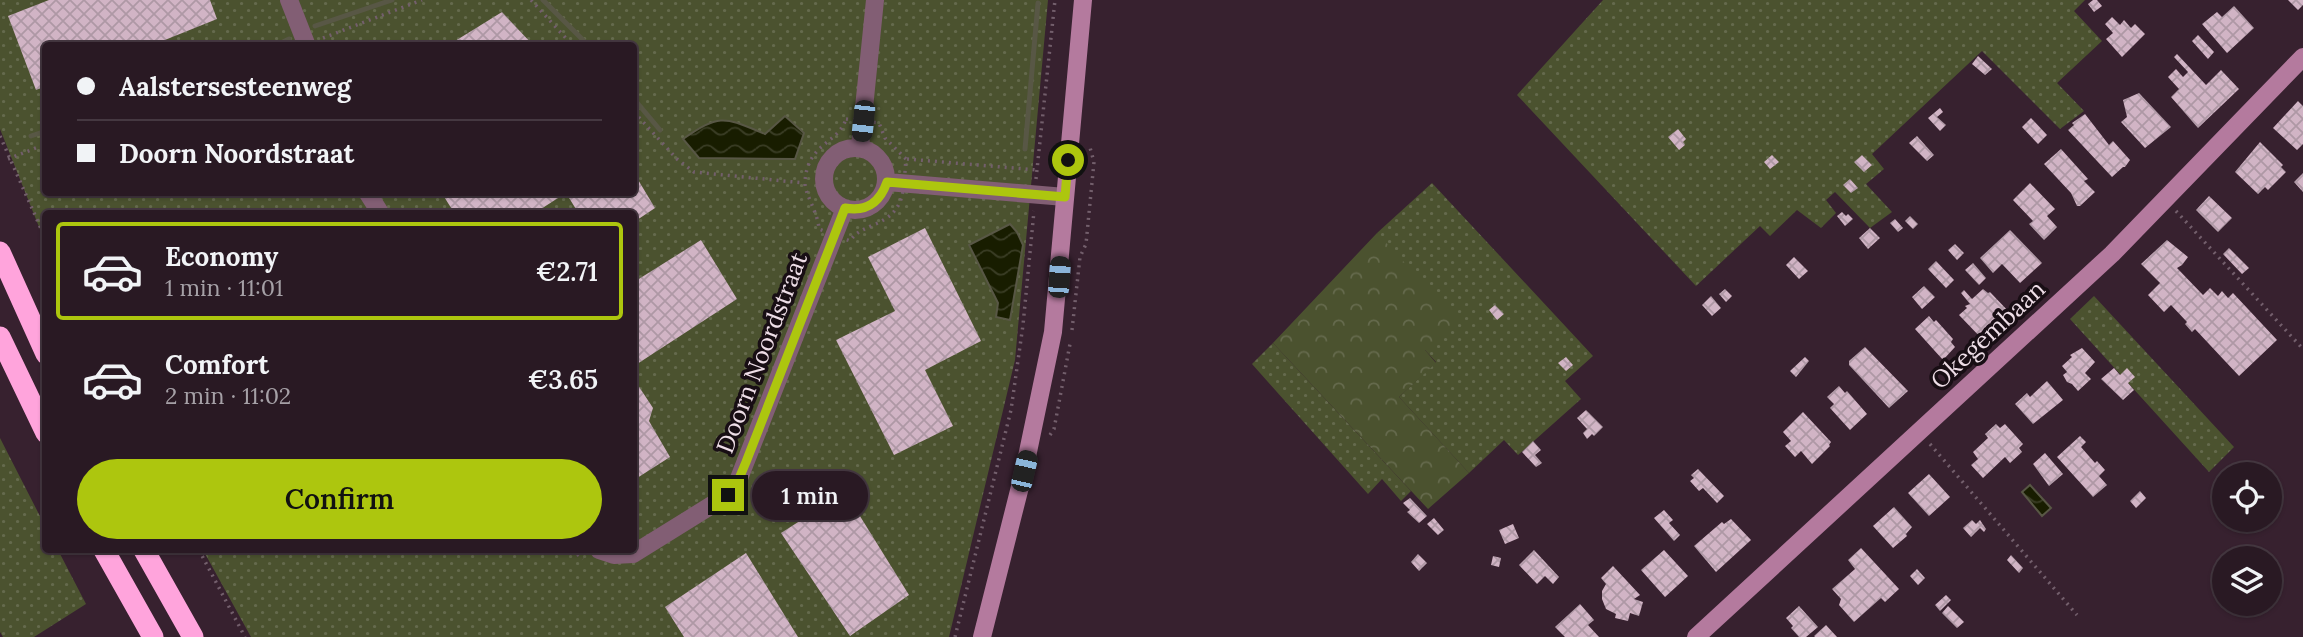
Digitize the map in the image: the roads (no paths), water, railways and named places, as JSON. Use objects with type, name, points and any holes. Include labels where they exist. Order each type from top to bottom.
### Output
[{"type":"highway","points":[[0,252],[42,345]]},
{"type":"highway","points":[[0,337],[42,425]]},
{"type":"highway","points":[[106,553],[153,637]]},
{"type":"highway","points":[[146,553],[192,637]]},
{"type":"main road","points":[[982,637],[1024,471],[1050,344],[1059,277],[1083,0]]},
{"type":"main road","name":"Okegembaan","points":[[1696,637],[2112,254],[2303,57]]},
{"type":"street","points":[[289,0],[306,42]]},
{"type":"street","points":[[860,147],[875,0]]},
{"type":"street","points":[[895,183],[877,201],[854,210],[836,204],[826,190],[824,181],[826,168],[838,152],[860,147],[879,158],[895,183],[1065,197]]},
{"type":"street","name":"Doorn Noordstraat","points":[[637,552],[728,495],[738,481],[845,208]]},
{"type":"street","name":"Doorn Noordstraat","points":[[608,553],[635,553]]},
{"type":"water","points":[[785,116],[804,133],[795,159],[699,158],[683,139],[706,125],[723,120],[765,134]]},
{"type":"water","points":[[1010,224],[1023,245],[1010,320],[996,317],[998,303],[969,245]]},
{"type":"water","points":[[2030,485],[2051,508],[2042,516],[2022,492]]},
{"type":"waterway","points":[[315,26],[392,0]]},
{"type":"waterway","points":[[543,0],[585,42]]},
{"type":"waterway","points":[[1025,149],[1038,3]]},
{"type":"waterway","points":[[283,42],[289,39]]},
{"type":"waterway","points":[[637,103],[660,130]]},
{"type":"waterway","points":[[31,136],[42,132]]}]
